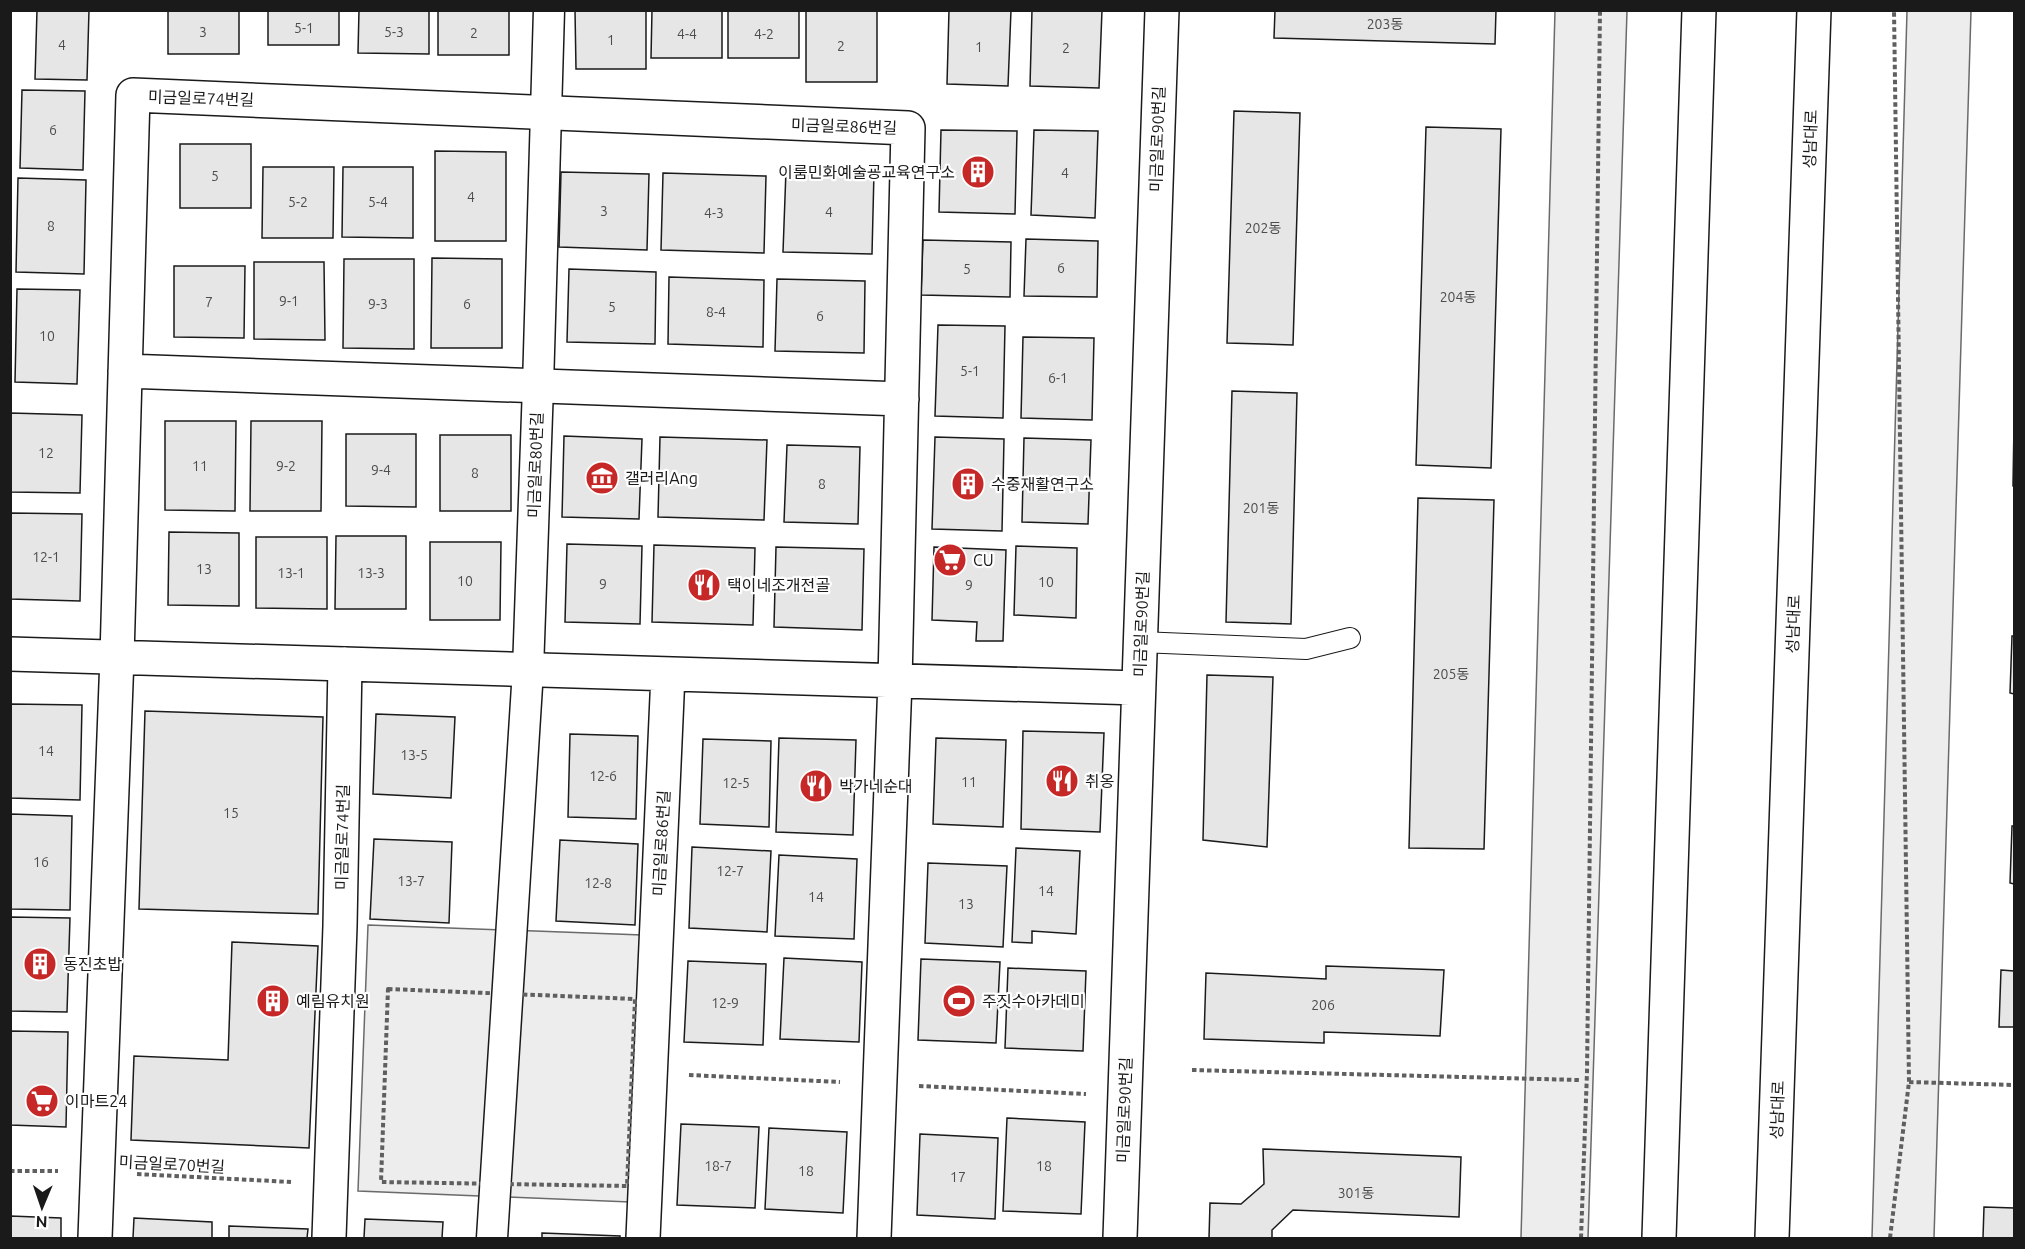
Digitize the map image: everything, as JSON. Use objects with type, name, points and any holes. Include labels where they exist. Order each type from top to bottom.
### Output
[{"type":"street","name":"미금일로80번길","points":[[492,1239],[528,670],[549,10]]},
{"type":"street","name":"미금일로90번길","points":[[1120,1239],[1162,10]]},
{"type":"street","points":[[1659,1239],[1699,10]]},
{"type":"street","name":"성남대로","points":[[1772,1239],[1814,10]]},
{"type":"street","name":"미금일로74번길","points":[[95,1239],[117,657],[133,95],[545,113]]},
{"type":"street","name":"미금일로86번길","points":[[545,113],[908,128],[896,681],[874,1239]]},
{"type":"street","points":[[125,371],[902,399]]},
{"type":"street","points":[[10,654],[1138,688]]},
{"type":"street","name":"미금일로74번길","points":[[329,1239],[340,926],[345,664]]},
{"type":"street","name":"미금일로86번길","points":[[643,1239],[668,674]]},
{"type":"lane","points":[[1140,642],[1306,649],[1350,638]]},
{"type":"path","points":[[1581,1239],[1587,1072],[1600,10]]},
{"type":"path","points":[[1890,1239],[1909,1082],[1894,10]]},
{"type":"path","points":[[1192,1070],[1579,1080]]},
{"type":"path","points":[[1909,1082],[2014,1085]]},
{"type":"path","name":"미금일로70번길","points":[[10,1171],[97,1172],[331,1185]]},
{"type":"shaded area","points":[[1555,11],[1627,11],[1588,1238],[1521,1238]]},
{"type":"shaded area","points":[[1907,11],[1971,11],[1934,1238],[1872,1238]]},
{"type":"shaded area","points":[[368,925],[642,935],[630,1202],[358,1191]]},
{"type":"building","points":[[37,10],[89,10],[87,80],[35,79]]},
{"type":"building","points":[[168,10],[239,10],[239,54],[168,54]]},
{"type":"building","points":[[268,10],[339,10],[339,45],[268,45]]},
{"type":"building","points":[[359,10],[429,10],[429,54],[358,53]]},
{"type":"building","points":[[438,10],[509,10],[509,55],[438,55]]},
{"type":"building","points":[[575,10],[646,10],[646,69],[576,69]]},
{"type":"building","points":[[652,10],[722,10],[722,58],[651,58]]},
{"type":"building","points":[[728,10],[799,10],[799,58],[728,58]]},
{"type":"building","points":[[806,10],[877,10],[877,82],[806,82]]},
{"type":"building","points":[[949,10],[1011,10],[1008,86],[947,84]]},
{"type":"building","points":[[1032,10],[1102,10],[1099,88],[1030,86]]},
{"type":"building","points":[[1275,10],[1496,10],[1495,44],[1274,38]]},
{"type":"building","points":[[22,90],[85,91],[83,170],[20,168]]},
{"type":"building","points":[[1234,111],[1300,113],[1293,345],[1227,343]]},
{"type":"building","points":[[1426,127],[1501,129],[1491,468],[1416,465]]},
{"type":"building","name":"이룸민화예술굥교육연구소","points":[[941,130],[1017,131],[1015,214],[939,212]]},
{"type":"building","points":[[1034,130],[1098,131],[1095,218],[1031,215]]},
{"type":"building","points":[[180,144],[251,144],[251,208],[180,208]]},
{"type":"building","points":[[435,151],[506,152],[506,241],[435,241]]},
{"type":"building","points":[[263,167],[334,167],[333,238],[262,238]]},
{"type":"building","points":[[343,167],[413,167],[413,238],[342,237]]},
{"type":"building","points":[[786,170],[874,172],[872,254],[783,252]]},
{"type":"building","points":[[561,172],[649,174],[647,250],[559,247]]},
{"type":"building","points":[[663,173],[766,176],[764,253],[661,250]]},
{"type":"building","points":[[18,178],[86,180],[84,274],[16,272]]},
{"type":"building","points":[[1026,239],[1098,241],[1097,297],[1024,296]]},
{"type":"building","points":[[923,240],[1011,242],[1010,297],[921,295]]},
{"type":"building","points":[[432,258],[502,259],[502,348],[431,348]]},
{"type":"building","points":[[344,259],[414,259],[414,349],[343,348]]},
{"type":"building","points":[[254,262],[324,262],[325,340],[254,339]]},
{"type":"building","points":[[174,266],[245,266],[244,338],[174,337]]},
{"type":"building","points":[[569,269],[656,272],[655,344],[567,342]]},
{"type":"building","points":[[669,277],[764,280],[763,347],[668,344]]},
{"type":"building","points":[[777,279],[865,281],[864,353],[775,351]]},
{"type":"building","points":[[17,289],[80,290],[77,384],[15,382]]},
{"type":"building","points":[[938,325],[1005,326],[1003,418],[935,416]]},
{"type":"building","points":[[1023,337],[1094,338],[1092,420],[1021,418]]},
{"type":"building","points":[[1232,391],[1297,393],[1291,624],[1226,622]]},
{"type":"building","points":[[10,413],[82,415],[80,493],[10,492]]},
{"type":"building","points":[[165,421],[236,421],[235,511],[165,510]]},
{"type":"building","points":[[251,421],[322,421],[321,511],[250,511]]},
{"type":"building","points":[[2014,424],[2014,487],[2013,486]]},
{"type":"building","points":[[346,434],[416,434],[416,507],[346,506]]},
{"type":"building","points":[[440,435],[511,435],[511,511],[440,511]]},
{"type":"building","name":"갤러리Ang","points":[[564,436],[642,439],[639,519],[562,517]]},
{"type":"building","points":[[660,437],[767,440],[764,520],[658,517]]},
{"type":"building","name":"수중재활연구소","points":[[935,437],[1004,439],[1002,531],[932,529]]},
{"type":"building","points":[[1024,438],[1091,440],[1088,524],[1022,522]]},
{"type":"building","points":[[787,445],[860,447],[858,524],[784,522]]},
{"type":"building","points":[[1418,498],[1494,500],[1484,849],[1409,848]]},
{"type":"building","points":[[10,513],[82,514],[80,601],[10,599]]},
{"type":"building","points":[[169,532],[239,533],[239,606],[168,605]]},
{"type":"building","points":[[336,536],[406,536],[406,609],[335,609]]},
{"type":"building","points":[[256,537],[327,537],[327,609],[256,608]]},
{"type":"building","points":[[430,542],[501,542],[500,620],[430,620]]},
{"type":"building","points":[[567,544],[642,546],[640,624],[565,622]]},
{"type":"building","name":"택이네조개전골","points":[[654,545],[755,548],[753,625],[652,622]]},
{"type":"building","points":[[1016,546],[1077,548],[1076,618],[1014,615]]},
{"type":"building","points":[[776,547],[864,549],[862,630],[774,627]]},
{"type":"building","points":[[934,547],[1006,550],[1003,641],[976,641],[977,622],[932,620]]},
{"type":"building","points":[[2012,636],[2014,636],[2014,694],[2010,693]]},
{"type":"building","points":[[1207,675],[1273,677],[1267,847],[1203,840]]},
{"type":"building","points":[[10,704],[82,705],[80,800],[10,798]]},
{"type":"building","points":[[145,711],[323,717],[318,914],[139,909]]},
{"type":"building","points":[[376,714],[455,717],[451,798],[373,794]]},
{"type":"building","name":"취옹","points":[[1023,731],[1104,733],[1100,832],[1021,829]]},
{"type":"building","points":[[570,734],[638,736],[636,819],[568,817]]},
{"type":"building","name":"박가네순대","points":[[779,738],[856,740],[853,835],[776,832]]},
{"type":"building","points":[[936,738],[1006,740],[1003,827],[933,824]]},
{"type":"building","points":[[703,739],[771,741],[769,827],[700,824]]},
{"type":"building","points":[[10,814],[72,816],[70,910],[10,909]]},
{"type":"building","points":[[2012,826],[2014,826],[2014,884],[2010,883]]},
{"type":"building","points":[[374,839],[452,842],[449,923],[370,919]]},
{"type":"building","points":[[560,840],[638,844],[635,925],[556,921]]},
{"type":"building","points":[[692,847],[771,851],[767,932],[689,928]]},
{"type":"building","points":[[1016,848],[1080,851],[1076,934],[1032,931],[1032,943],[1012,942]]},
{"type":"building","points":[[779,855],[857,859],[854,939],[775,936]]},
{"type":"building","points":[[928,863],[1007,866],[1003,947],[925,943]]},
{"type":"building","name":"동진초밥","points":[[10,917],[70,918],[67,1012],[10,1011]]},
{"type":"building","name":"예림유치원","points":[[232,942],[318,946],[309,1148],[131,1140],[134,1056],[228,1060]]},
{"type":"building","points":[[784,958],[862,962],[859,1042],[780,1039]]},
{"type":"building","name":"주짓수아카데미","points":[[921,959],[1000,962],[996,1043],[918,1040]]},
{"type":"building","points":[[688,961],[766,964],[763,1045],[684,1042]]},
{"type":"building","points":[[1326,966],[1444,970],[1440,1036],[1324,1032],[1324,1043],[1204,1039],[1206,973],[1326,979]]},
{"type":"building","points":[[1008,968],[1086,971],[1083,1051],[1005,1048]]},
{"type":"building","points":[[2001,970],[2014,971],[2014,1027],[1999,1027]]},
{"type":"building","points":[[10,1031],[68,1032],[66,1127],[10,1125]]},
{"type":"building","points":[[1007,1118],[1085,1122],[1081,1214],[1003,1211]]},
{"type":"building","points":[[681,1124],[759,1127],[755,1208],[677,1205]]},
{"type":"building","points":[[769,1128],[847,1132],[843,1213],[765,1209]]},
{"type":"building","points":[[920,1134],[998,1138],[995,1219],[917,1215]]},
{"type":"building","points":[[1263,1149],[1461,1157],[1459,1217],[1293,1210],[1272,1230],[1272,1238],[1209,1238],[1210,1203],[1241,1204],[1264,1184]]},
{"type":"building","points":[[1984,1207],[2014,1208],[2014,1238],[1983,1238]]},
{"type":"building","points":[[10,1216],[61,1218],[61,1238],[10,1238]]},
{"type":"building","points":[[134,1218],[212,1222],[212,1238],[133,1238]]},
{"type":"building","points":[[365,1219],[443,1222],[442,1238],[364,1238]]},
{"type":"building","points":[[229,1226],[308,1229],[307,1238],[229,1238]]},
{"type":"building","points":[[542,1233],[620,1236],[620,1238],[542,1238]]},
{"type":"place","name":"이룸민화예술굥교육연구소","points":[[978,172]]},
{"type":"place","name":"갤러리Ang","points":[[602,478]]},
{"type":"place","name":"수중재활연구소","points":[[968,484]]},
{"type":"place","name":"CU","points":[[950,560]]},
{"type":"place","name":"택이네조개전골","points":[[704,585]]},
{"type":"place","name":"취옹","points":[[1062,781]]},
{"type":"place","name":"박가네순대","points":[[816,786]]},
{"type":"place","name":"동진초밥","points":[[40,964]]},
{"type":"place","name":"예림유치원","points":[[273,1001]]},
{"type":"place","name":"주짓수아카데미","points":[[959,1001]]},
{"type":"place","name":"이마트24","points":[[42,1101]]}]
